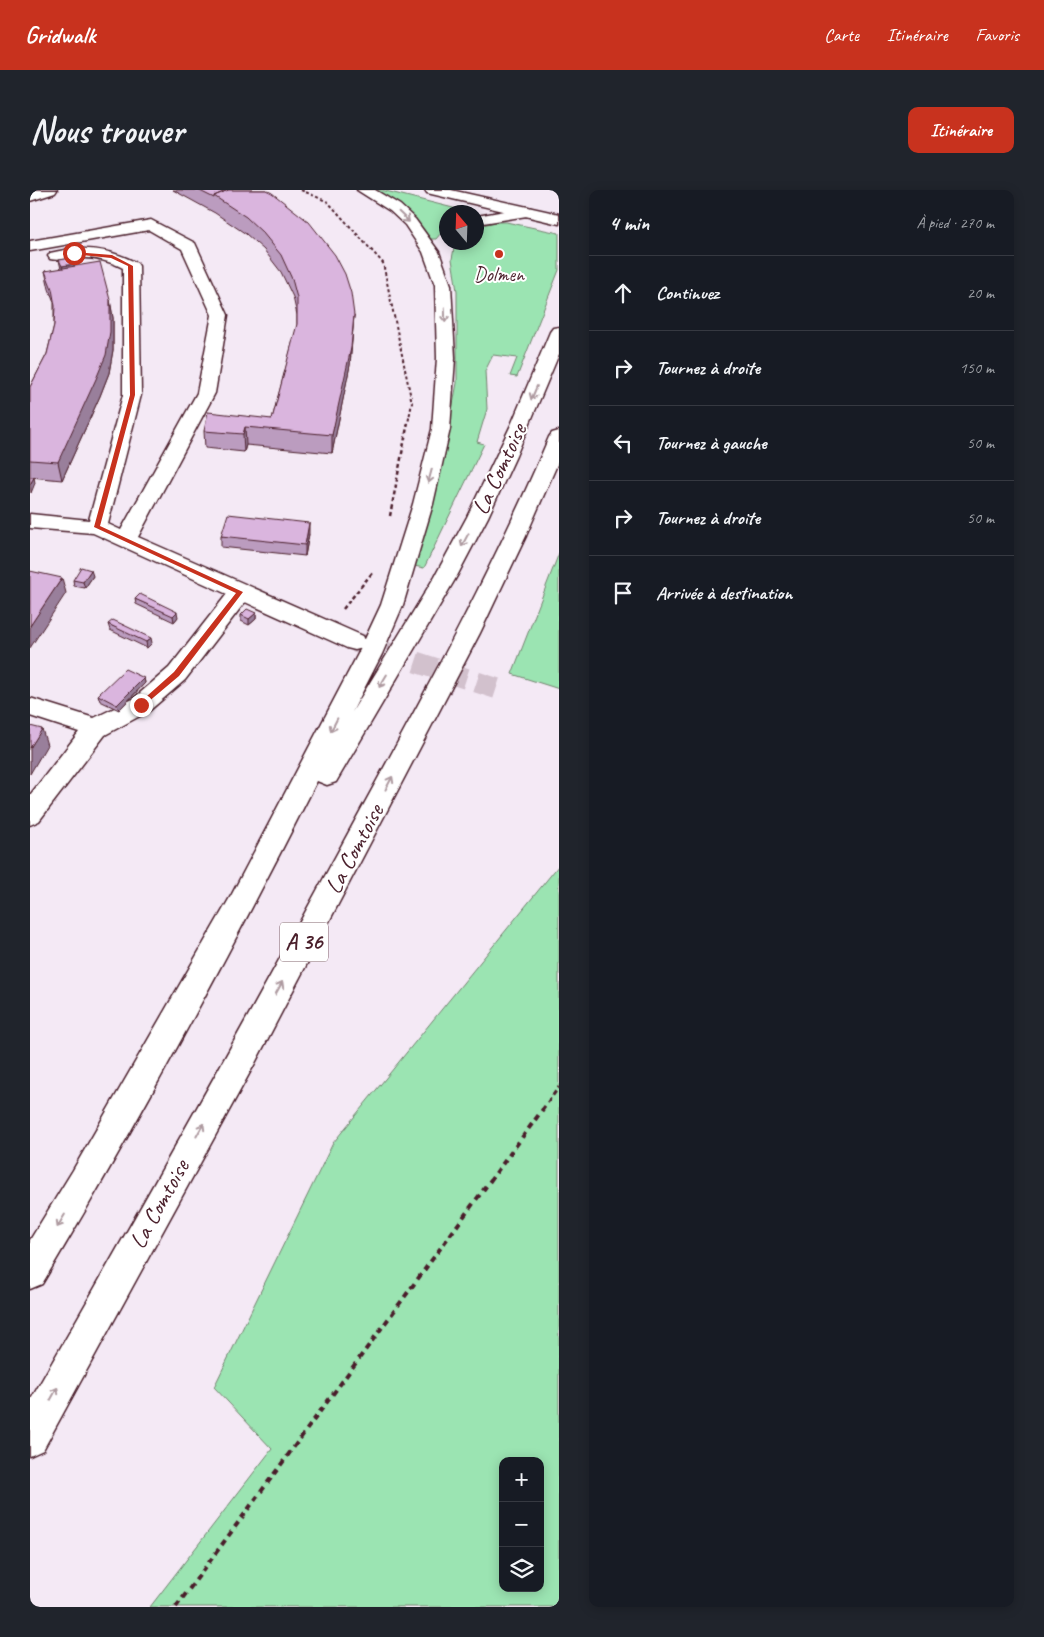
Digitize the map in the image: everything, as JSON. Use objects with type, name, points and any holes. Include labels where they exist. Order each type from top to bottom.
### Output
[{"type":"main road","points":[[30,197],[50,190]]},
{"type":"main road","points":[[86,1179],[242,902],[370,654],[392,605],[423,504],[441,429],[446,339],[443,293],[438,267],[424,241],[406,218],[388,204],[364,190]]},
{"type":"main road","points":[[432,190],[559,219]]},
{"type":"main road","points":[[484,218],[528,212]]},
{"type":"main road","points":[[30,246],[151,225],[189,246],[220,315],[206,393],[126,539]]},
{"type":"main road","points":[[438,267],[443,250]]},
{"type":"main road","points":[[30,261],[74,253],[112,256],[131,266],[132,395],[97,527]]},
{"type":"main road","name":"La Comtoise","points":[[30,1272],[446,576],[502,465],[559,332]]},
{"type":"main road","name":"La Comtoise","points":[[30,1437],[305,941],[440,687],[510,549],[559,437]]},
{"type":"main road","points":[[30,521],[97,527],[355,642]]},
{"type":"main road","points":[[30,814],[96,728],[141,705],[177,674],[240,592]]},
{"type":"main road","points":[[30,707],[96,728]]},
{"type":"path","points":[[302,190],[328,202],[383,263],[412,403],[390,516]]},
{"type":"path","points":[[326,629],[374,570]]},
{"type":"path","points":[[176,1607],[559,1087]]},
{"type":"green space","points":[[373,190],[382,190],[441,205],[439,205],[439,235],[436,239],[430,239],[412,216]]},
{"type":"green space","points":[[506,222],[559,233],[559,270],[517,377],[510,376],[517,358],[493,355],[485,371],[487,409],[477,442],[484,444],[424,568],[414,566],[449,426],[457,383],[457,291],[452,259],[454,250],[484,250],[484,225]]},
{"type":"green space","points":[[559,553],[559,689],[512,674]]},
{"type":"green space","points":[[559,865],[559,1607],[150,1607],[272,1449],[214,1387],[333,1143]]},
{"type":"building","points":[[198,190],[228,190],[214,196],[214,198]]},
{"type":"building","points":[[228,190],[266,190],[272,193],[309,222],[335,255],[345,274],[351,293],[354,315],[351,348],[332,435],[245,427],[243,434],[204,431],[208,412],[272,419],[297,324],[297,298],[292,279],[281,255],[263,233],[246,217],[214,196]]},
{"type":"building","points":[[71,258],[74,264],[62,266],[59,260]]},
{"type":"building","points":[[100,262],[110,300],[110,332],[106,355],[58,462],[30,460],[30,387],[47,354],[54,325],[55,306],[52,289],[45,271]]},
{"type":"building","points":[[30,477],[34,477],[30,485]]},
{"type":"building","points":[[228,514],[309,523],[305,545],[221,536]]},
{"type":"building","points":[[81,567],[91,570],[83,582],[73,580]]},
{"type":"building","points":[[30,571],[62,578],[30,626]]},
{"type":"building","points":[[140,594],[177,612],[173,616],[135,599]]},
{"type":"building","points":[[247,609],[256,613],[249,619],[241,615]]},
{"type":"building","points":[[113,620],[151,638],[146,642],[108,624]]},
{"type":"building","points":[[125,669],[144,678],[117,705],[98,695]]},
{"type":"building","points":[[30,726],[42,729],[30,748]]},
{"type":"tunnel","points":[[355,642],[501,690]]},
{"type":"place","name":"Dolmen","points":[[499,254]]},
{"type":"route","points":[[74,253],[112,256],[131,266],[132,395],[97,527],[240,592],[177,674],[141,705]]}]
